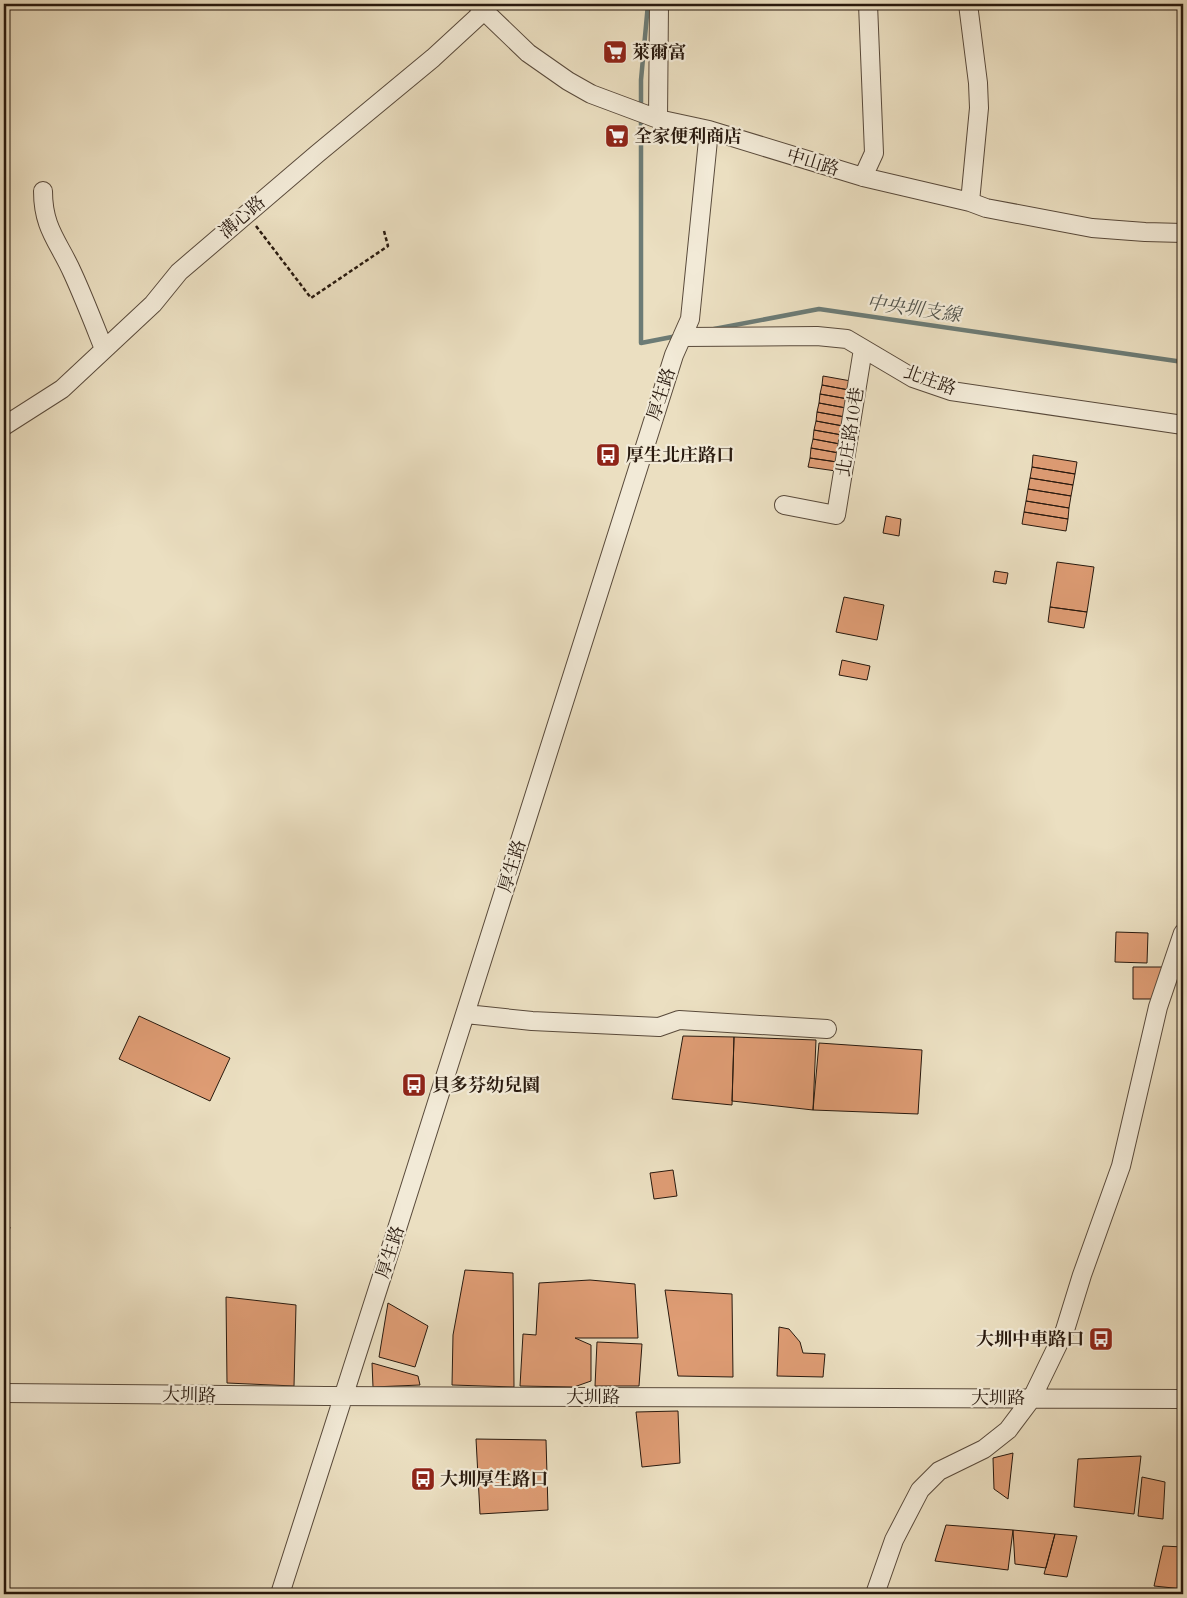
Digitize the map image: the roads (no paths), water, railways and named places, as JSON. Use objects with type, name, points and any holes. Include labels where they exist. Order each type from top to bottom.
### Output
[{"type":"street","points":[[656,118],[659,4]]},
{"type":"street","points":[[863,177],[874,153],[868,4]]},
{"type":"street","points":[[968,4],[979,92],[970,202]]},
{"type":"street","name":"中山路","points":[[480,7],[528,53],[568,81],[591,94],[656,118],[709,130],[863,177],[970,202],[986,208],[1092,228],[1183,233]]},
{"type":"street","name":"溝心路","points":[[4,426],[58,393],[152,304],[179,272],[246,213],[433,58],[480,7]]},
{"type":"street","name":"厚生路","points":[[280,1594],[466,1014],[586,627],[674,355],[690,319],[709,130]]},
{"type":"street","points":[[43,191],[43,207],[47,225],[73,272],[104,349]]},
{"type":"street","name":"北庄路","points":[[682,337],[817,336],[847,339],[913,378],[951,391],[1183,425]]},
{"type":"street","name":"北庄路10巷","points":[[784,505],[836,516],[863,349]]},
{"type":"street","points":[[875,1594],[894,1540],[912,1503],[925,1483],[947,1466],[984,1450],[996,1442],[1008,1430],[1032,1398],[1065,1330],[1082,1275],[1121,1166],[1158,1007],[1183,933]]},
{"type":"street","points":[[466,1014],[532,1021],[658,1027],[679,1020],[827,1029]]},
{"type":"street","name":"大圳路","points":[[4,1393],[1183,1399]]},
{"type":"waterway","points":[[641,107],[641,80],[648,4]]},
{"type":"waterway","points":[[641,117],[641,343],[677,336]]},
{"type":"waterway","name":"中央圳支線","points":[[714,329],[819,309],[1183,362]]},
{"type":"place","name":"萊爾富","points":[[615,52]]},
{"type":"place","name":"全家便利商店","points":[[617,136]]},
{"type":"place","name":"厚生北庄路口","points":[[608,455]]},
{"type":"place","name":"貝多芬幼兒園","points":[[414,1085]]},
{"type":"place","name":"大圳中車路口","points":[[1101,1339]]},
{"type":"place","name":"大圳厚生路口","points":[[423,1479]]}]
